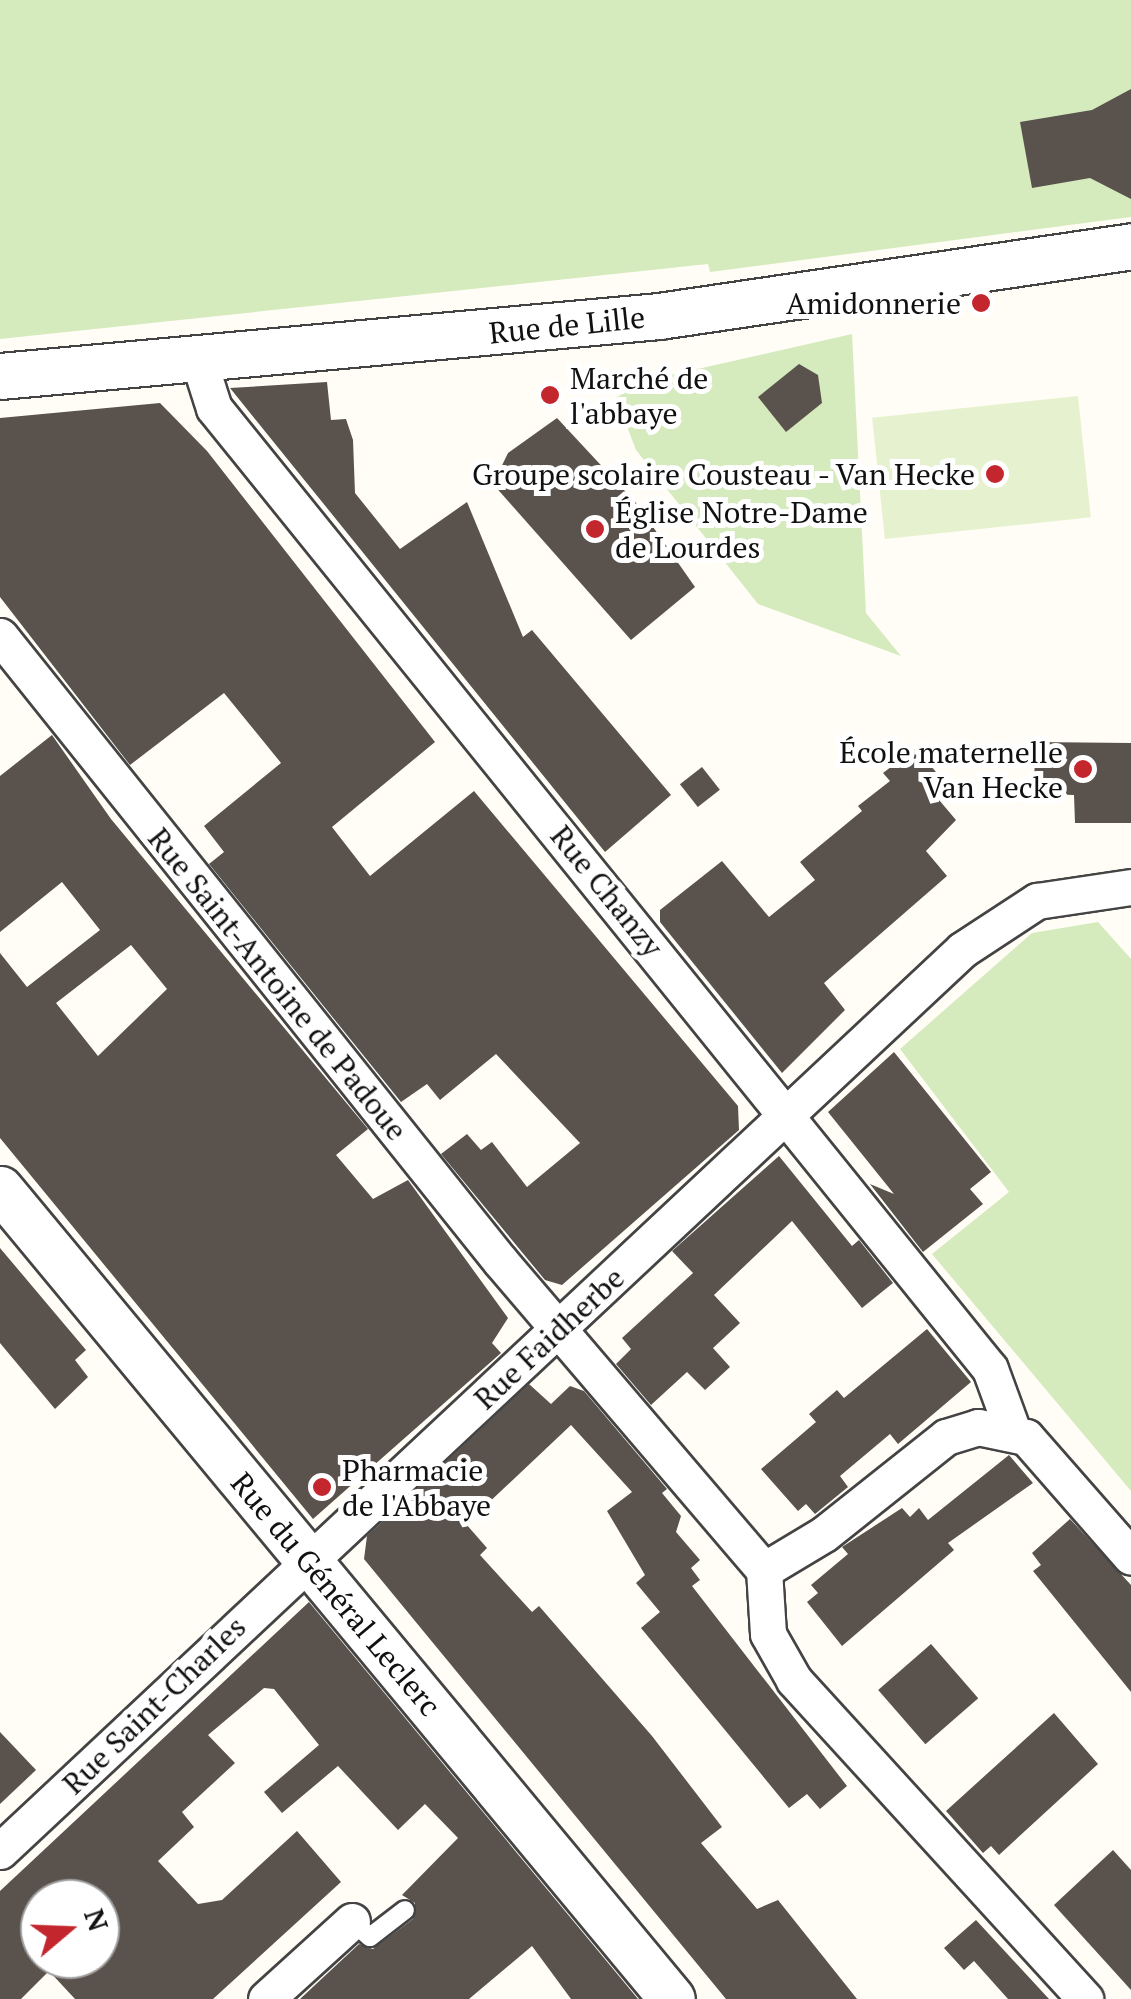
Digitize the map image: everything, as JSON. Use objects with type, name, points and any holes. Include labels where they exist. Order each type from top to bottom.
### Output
[{"type":"street","name":"Rue de Lille","points":[[0,376],[659,316],[1131,246]]},
{"type":"street","name":"Rue Chanzy","points":[[198,358],[214,408],[788,1114],[990,1369],[1012,1429]]},
{"type":"street","name":"Rue Saint-Antoine de Padoue","points":[[0,636],[558,1330],[764,1570]]},
{"type":"street","name":"Rue Faidherbe","points":[[308,1560],[999,922],[1057,894],[1131,887]]},
{"type":"street","name":"Rue du Général Leclerc","points":[[0,1189],[672,1999]]},
{"type":"street","points":[[1085,1999],[782,1664],[768,1634],[764,1570],[824,1534],[946,1437],[978,1426],[1012,1429],[1040,1450],[1131,1557]]},
{"type":"street","name":"Rue Saint-Charles","points":[[4,1840],[308,1560]]},
{"type":"street","points":[[266,1999],[352,1922]]},
{"type":"lane","points":[[352,1922],[370,1937],[405,1910]]},
{"type":"green space","points":[[0,0],[1131,0],[1131,217],[710,272],[708,264],[0,339]]},
{"type":"green space","points":[[852,334],[866,613],[901,656],[758,604],[636,450],[616,398],[640,382]]},
{"type":"green space","points":[[1078,396],[1091,517],[885,539],[872,418]]},
{"type":"green space","points":[[1098,922],[1131,959],[1131,1491],[932,1254],[1009,1192],[900,1049],[1032,933]]},
{"type":"building","points":[[1131,89],[1131,199],[1090,178],[1032,188],[1020,122],[1092,110]]},
{"type":"building","points":[[799,364],[818,375],[822,403],[786,432],[758,397]]},
{"type":"building","points":[[327,382],[331,420],[346,419],[353,440],[355,493],[400,549],[467,502],[523,637],[532,630],[671,795],[605,852],[230,388]]},
{"type":"building","points":[[160,403],[207,451],[435,742],[332,827],[370,876],[474,791],[738,1106],[739,1130],[562,1285],[545,1280],[441,1154],[467,1134],[481,1150],[492,1142],[527,1187],[580,1143],[496,1054],[440,1100],[427,1084],[401,1102],[209,864],[224,852],[204,826],[281,763],[224,693],[130,765],[0,597],[0,418]]},
{"type":"building","name":"Église Notre-Dame de Lourdes","points":[[557,418],[637,504],[695,587],[631,640],[493,484],[508,453]]},
{"type":"building","points":[[52,735],[111,819],[368,1129],[336,1155],[373,1199],[408,1180],[508,1318],[492,1343],[501,1353],[313,1519],[0,1138],[0,953],[27,987],[100,930],[62,882],[0,932],[0,776]],"holes":[[[131,945],[167,989],[98,1056],[56,1003]]]},
{"type":"building","name":"École maternelle Van Hecke","points":[[1034,742],[1131,743],[1131,823],[1075,823],[1074,795],[1035,794]]},
{"type":"building","points":[[916,748],[946,784],[934,794],[956,820],[926,851],[947,876],[824,983],[845,1010],[782,1073],[660,922],[660,910],[722,861],[769,917],[815,880],[800,862],[862,811],[858,806],[890,781],[883,773]]},
{"type":"building","points":[[702,767],[720,790],[698,807],[680,784]]},
{"type":"building","points":[[894,1052],[991,1172],[970,1189],[983,1204],[923,1252],[870,1184],[894,1194],[828,1112]]},
{"type":"building","points":[[779,1156],[852,1246],[859,1240],[893,1283],[862,1308],[792,1221],[714,1295],[740,1323],[713,1348],[730,1367],[705,1390],[687,1372],[651,1405],[616,1364],[631,1349],[622,1338],[693,1273],[672,1251]]},
{"type":"building","points":[[0,1248],[86,1350],[75,1360],[88,1377],[55,1409],[0,1343]]},
{"type":"building","points":[[927,1329],[971,1382],[898,1444],[890,1434],[840,1476],[848,1487],[815,1514],[806,1504],[798,1511],[761,1469],[816,1422],[809,1414],[837,1390],[844,1398]]},
{"type":"building","points":[[529,1384],[551,1404],[570,1386],[584,1391],[667,1489],[662,1493],[681,1516],[676,1532],[700,1560],[691,1568],[700,1580],[692,1586],[847,1786],[820,1809],[807,1794],[789,1808],[641,1628],[660,1612],[636,1583],[645,1575],[607,1511],[632,1492],[571,1425],[466,1524],[487,1548],[480,1555],[532,1612],[539,1606],[652,1736],[722,1827],[701,1843],[757,1909],[778,1900],[857,1999],[726,1999],[364,1559],[367,1536]]},
{"type":"building","points":[[1009,1455],[1033,1483],[948,1543],[954,1550],[842,1646],[807,1602],[818,1593],[811,1585],[848,1554],[842,1547],[902,1508],[910,1517],[919,1508],[928,1520]]},
{"type":"building","points":[[1070,1519],[1131,1585],[1131,1692],[1033,1571],[1041,1565],[1032,1553]]},
{"type":"building","points":[[309,1602],[638,1999],[571,1999],[532,1946],[469,1999],[300,1999],[359,1944],[373,1949],[413,1919],[415,1903],[402,1895],[458,1838],[425,1804],[398,1830],[338,1766],[282,1813],[264,1792],[319,1745],[274,1689],[264,1688],[208,1735],[235,1763],[182,1812],[194,1827],[158,1861],[198,1904],[222,1900],[297,1831],[341,1882],[213,1999],[75,1999],[56,1979],[120,1979],[120,1879],[20,1879],[20,1979],[41,1979],[21,1999],[0,1999],[0,1891]]},
{"type":"building","points":[[931,1644],[978,1698],[925,1744],[878,1690]]},
{"type":"building","points":[[1054,1713],[1098,1764],[999,1855],[991,1846],[983,1853],[946,1811]]},
{"type":"building","points":[[0,1732],[36,1770],[0,1804]]},
{"type":"building","points":[[1113,1850],[1131,1870],[1131,1990],[1054,1905]]},
{"type":"building","points":[[976,1920],[1049,1999],[1008,1999],[974,1961],[964,1970],[944,1948]]},
{"type":"place","name":"Amidonnerie","points":[[981,303]]},
{"type":"place","name":"Marché de l'abbaye","points":[[550,395]]},
{"type":"place","name":"Groupe scolaire Cousteau - Van Hecke","points":[[995,474]]},
{"type":"place","name":"Église Notre-Dame de Lourdes","points":[[595,529]]},
{"type":"place","name":"École maternelle Van Hecke","points":[[1083,769]]},
{"type":"place","name":"Pharmacie de l'Abbaye","points":[[322,1487]]}]
